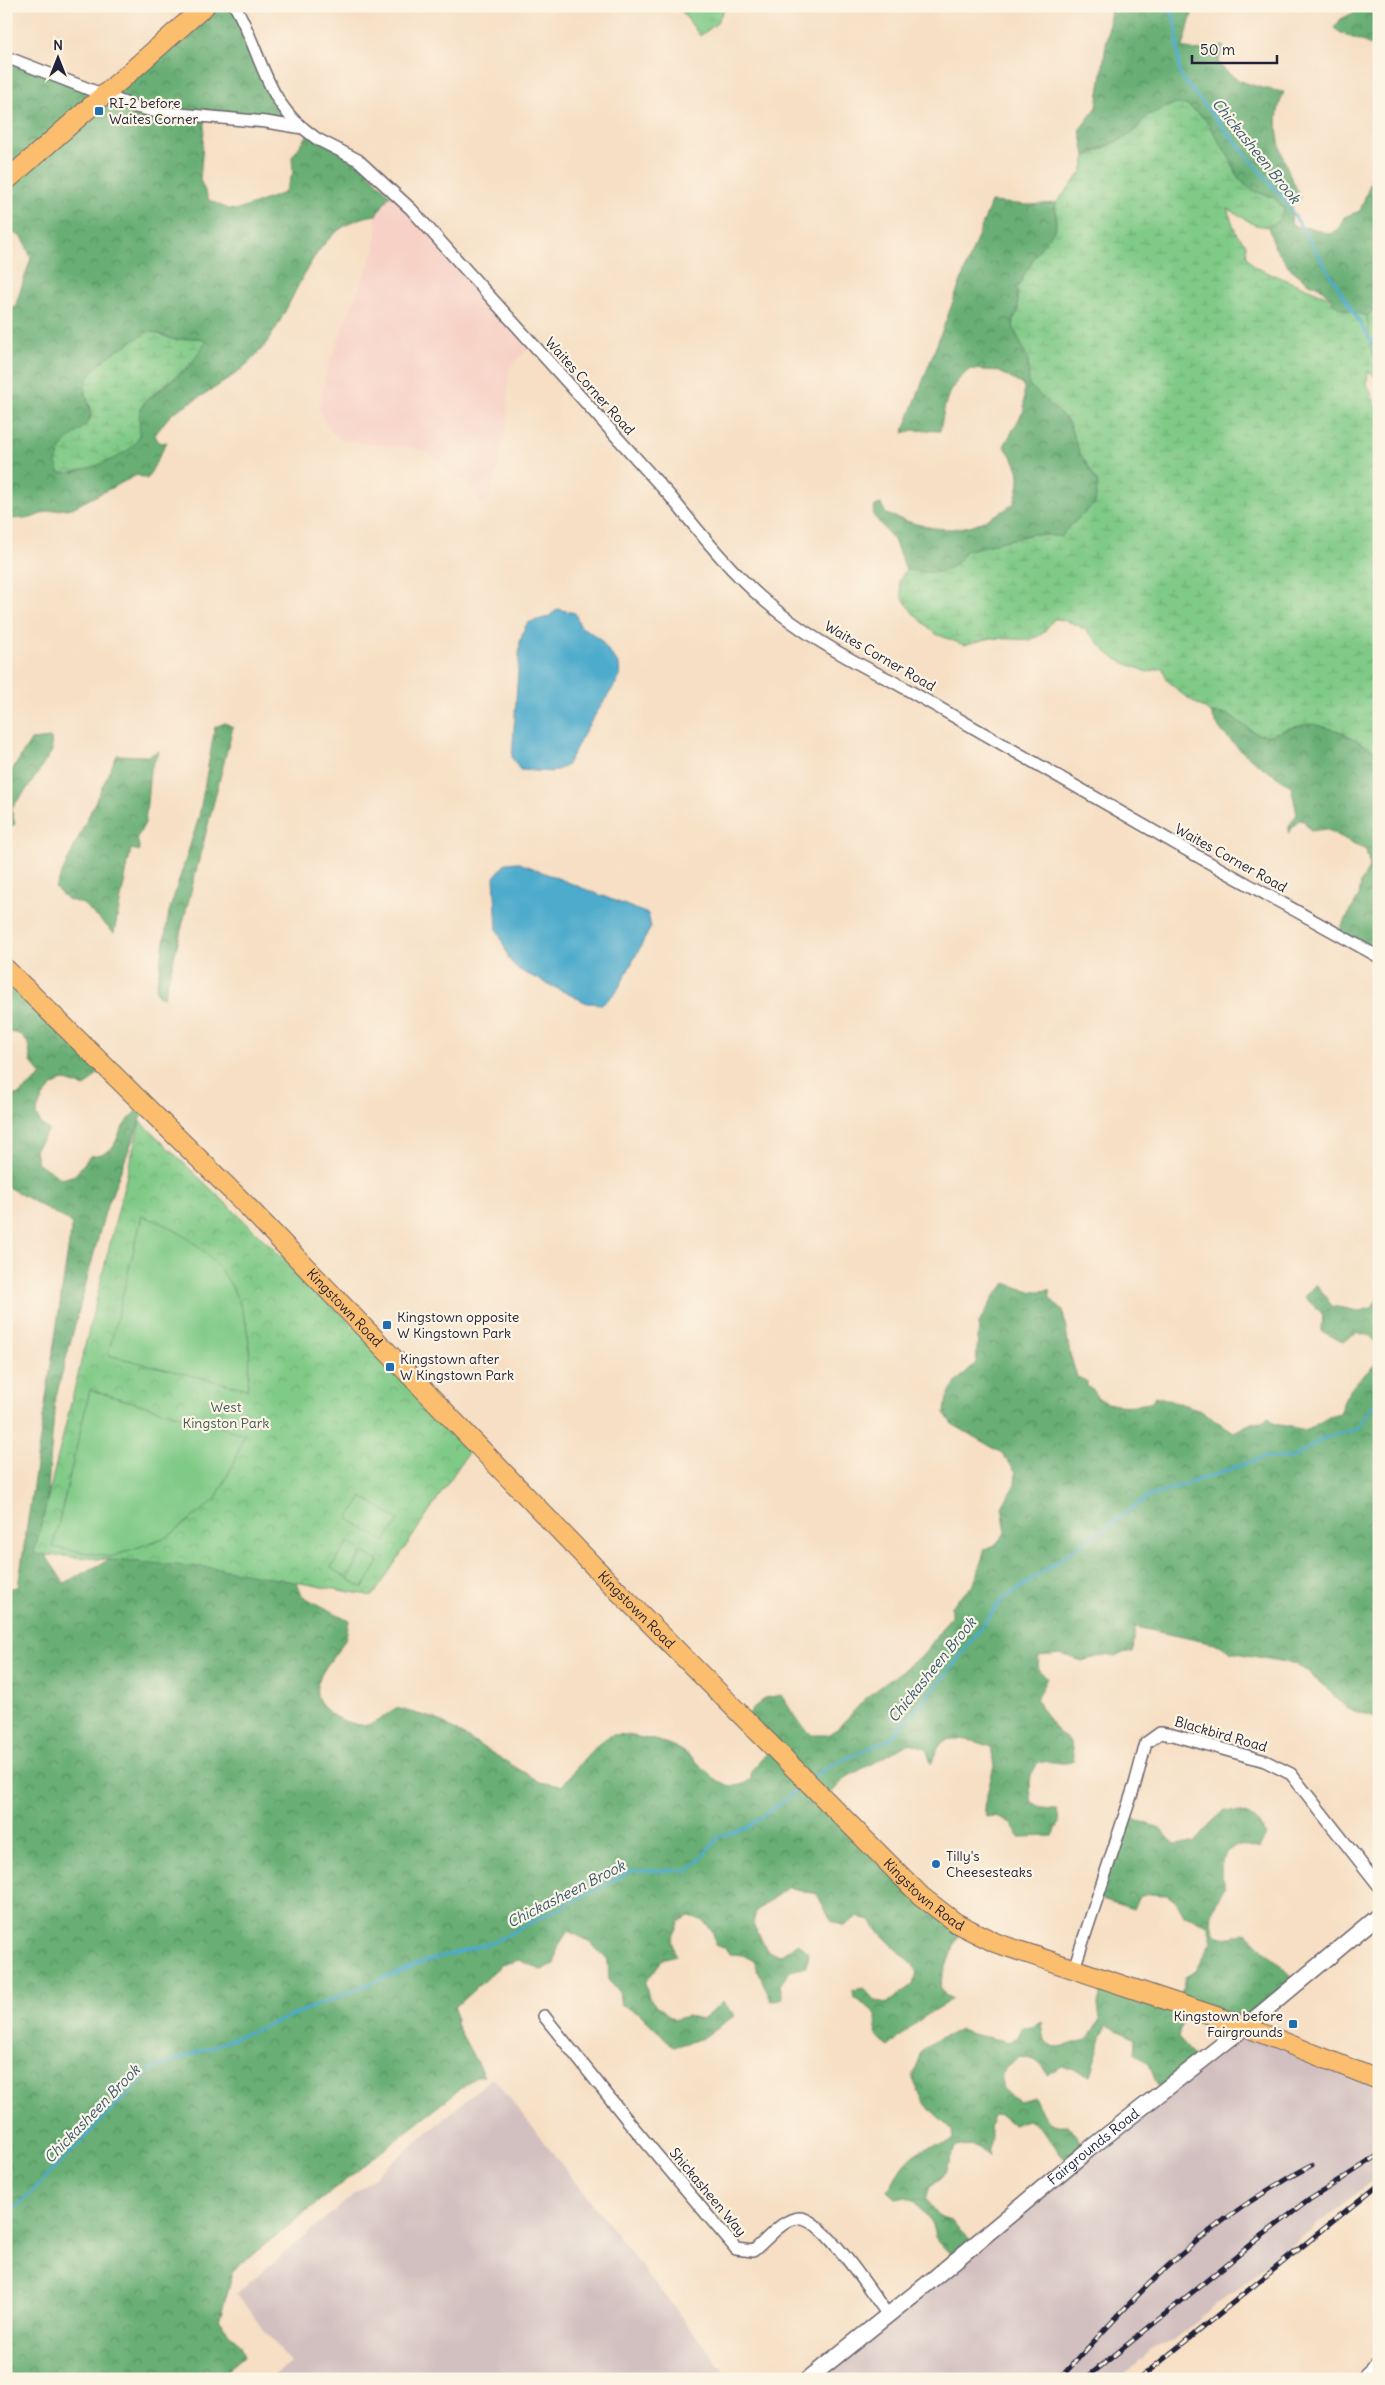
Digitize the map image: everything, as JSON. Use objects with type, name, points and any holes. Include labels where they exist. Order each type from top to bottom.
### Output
[{"type":"main road","points":[[6,181],[205,6]]},
{"type":"main road","name":"Kingstown Road","points":[[6,969],[248,1206],[608,1581],[939,1912],[974,1933],[996,1942],[1246,2026],[1379,2080]]},
{"type":"street","name":"Waites Corner Road","points":[[236,6],[246,24],[276,94],[285,109],[303,128],[317,139],[358,160],[411,209],[670,496],[708,543],[765,602],[848,659],[894,682],[1379,958]]},
{"type":"street","name":"Waites Corner Road","points":[[6,57],[135,107],[157,112],[266,122],[303,128]]},
{"type":"street","name":"Blackbird Road","points":[[1074,1968],[1135,1784],[1146,1743],[1160,1733],[1264,1761],[1290,1774],[1379,1886]]},
{"type":"street","name":"Fairgrounds Road","points":[[808,2379],[1088,2150],[1246,2026],[1379,1916]]},
{"type":"street","name":"Shickasheen Way","points":[[544,2016],[629,2122],[736,2249],[753,2251],[787,2222],[798,2218],[810,2219],[838,2247],[888,2315]]},
{"type":"street","points":[[1360,2379],[1379,2362]]},
{"type":"shaded area","points":[[392,193],[530,346],[509,368],[507,425],[491,497],[481,504],[473,489],[457,478],[442,462],[426,452],[410,447],[360,443],[340,439],[328,429],[319,409],[327,369],[375,248],[377,234],[375,215]]},
{"type":"shaded area","points":[[1240,2029],[1379,2077],[1379,2175],[1173,2340],[1151,2350],[1120,2379],[807,2379]]},
{"type":"shaded area","points":[[493,2077],[730,2379],[271,2379],[290,2363],[236,2294]]},
{"type":"green space","points":[[203,6],[235,6],[275,93],[297,124],[205,118],[200,180],[209,200],[228,209],[238,210],[284,193],[293,173],[292,157],[309,133],[350,153],[390,195],[376,215],[354,221],[335,233],[321,249],[308,267],[276,328],[257,354],[242,369],[207,393],[179,409],[167,419],[155,435],[159,443],[167,442],[147,479],[137,475],[72,508],[49,511],[31,518],[6,519],[6,310],[15,307],[31,258],[23,238],[6,229],[6,56],[104,95]],"holes":[[[158,333],[174,340],[197,338],[205,341],[190,366],[145,402],[138,415],[139,436],[127,451],[73,473],[64,444],[87,422],[90,411],[85,392]]]},
{"type":"green space","points":[[678,6],[726,6],[716,24],[700,36]]},
{"type":"green space","points":[[1109,6],[1194,6],[1183,47],[1194,51],[1224,46],[1218,62],[1231,75],[1256,86],[1284,92],[1277,120],[1280,146],[1289,173],[1301,198],[1293,199],[1291,224],[1294,226],[1308,227],[1330,234],[1339,228],[1344,217],[1360,211],[1379,159],[1379,305],[1367,316],[1339,308],[1320,287],[1307,282],[1290,268],[1275,248],[1268,227],[1274,198],[1251,190],[1239,179],[1230,159],[1205,119],[1187,105],[1148,115],[1132,134],[1085,156],[1080,129],[1097,107],[1111,10]]},
{"type":"green space","points":[[1353,6],[1379,6],[1379,53],[1375,53],[1376,49],[1365,42],[1345,35],[1334,28],[1341,19],[1355,12],[1356,8]]},
{"type":"green space","points":[[1174,104],[1187,105],[1205,119],[1230,159],[1239,179],[1251,190],[1274,198],[1284,209],[1280,219],[1268,227],[1255,225],[1227,208],[1236,233],[1246,244],[1247,257],[1254,267],[1326,296],[1339,308],[1367,316],[1371,349],[1379,367],[1379,387],[1374,375],[1368,371],[1367,384],[1379,412],[1379,753],[1339,731],[1313,724],[1292,727],[1271,735],[1257,734],[1227,714],[1211,713],[1182,694],[1166,679],[1163,668],[1147,672],[1120,661],[1107,652],[1087,631],[1071,623],[1054,619],[1042,634],[1031,640],[991,638],[964,645],[936,634],[913,613],[902,597],[899,581],[906,570],[940,572],[953,566],[965,551],[1033,534],[1062,537],[1065,531],[1095,503],[1098,483],[1079,451],[1068,421],[1029,385],[1028,359],[1014,329],[1013,320],[1018,312],[1017,289],[1036,254],[1056,228],[1056,203],[1082,172],[1086,157],[1132,134],[1148,115]]},
{"type":"green space","points":[[991,202],[1029,205],[1056,203],[1056,228],[1036,254],[1017,289],[1018,312],[1013,320],[1014,329],[1028,359],[1029,385],[1068,421],[1079,451],[1098,483],[1095,503],[1065,531],[1062,537],[1033,534],[965,551],[953,566],[940,572],[906,570],[894,540],[873,515],[875,506],[881,504],[886,514],[905,521],[922,526],[951,529],[966,527],[996,515],[1014,504],[1017,494],[1019,474],[1014,461],[1004,446],[1024,410],[1024,386],[998,371],[970,369],[962,376],[948,397],[940,431],[913,430],[903,433]]},
{"type":"green space","points":[[1379,305],[1379,367],[1371,349],[1367,316]]},
{"type":"green space","points":[[150,331],[174,340],[197,338],[205,341],[187,368],[143,405],[140,414],[138,438],[134,445],[126,452],[103,463],[79,471],[60,473],[56,463],[61,449],[69,439],[87,424],[91,417],[91,409],[85,392],[86,382],[92,372],[121,348]]},
{"type":"green space","points":[[1211,713],[1227,714],[1257,734],[1271,735],[1292,727],[1313,724],[1339,731],[1379,753],[1379,955],[1338,933],[1359,896],[1361,882],[1370,866],[1366,850],[1326,829],[1311,831],[1304,821],[1298,820],[1289,833],[1289,826],[1297,814],[1291,786],[1245,754],[1234,744],[1224,734]]},
{"type":"green space","points":[[225,723],[233,727],[164,997],[158,996],[156,989],[169,912],[199,817],[215,727]]},
{"type":"green space","points":[[51,738],[52,751],[30,785],[11,809],[15,824],[6,829],[6,771],[13,769],[31,740]]},
{"type":"green space","points":[[159,751],[150,771],[145,823],[137,838],[140,851],[131,849],[114,933],[83,904],[67,899],[55,888],[117,755],[148,756]]},
{"type":"green space","points":[[6,974],[105,1066],[85,1087],[62,1080],[45,1094],[36,1115],[42,1125],[49,1130],[35,1150],[38,1163],[62,1179],[75,1175],[90,1156],[109,1151],[125,1124],[146,1105],[105,1212],[55,1400],[43,1551],[64,1583],[151,1538],[292,1569],[302,1596],[349,1620],[345,1639],[323,1671],[317,1689],[318,1698],[323,1706],[337,1718],[353,1724],[367,1725],[372,1724],[396,1708],[436,1719],[540,1782],[562,1786],[598,1745],[610,1736],[620,1734],[650,1739],[681,1750],[717,1780],[733,1786],[742,1785],[751,1779],[751,1771],[770,1750],[744,1718],[765,1698],[781,1695],[799,1723],[812,1735],[827,1735],[837,1729],[866,1698],[924,1654],[951,1616],[951,1606],[974,1584],[985,1549],[995,1545],[1006,1532],[1002,1507],[1015,1484],[1016,1472],[1002,1453],[952,1424],[945,1414],[948,1397],[954,1385],[976,1363],[979,1323],[995,1295],[1006,1283],[1031,1292],[1049,1290],[1050,1298],[1063,1311],[1070,1354],[1077,1377],[1087,1381],[1087,1386],[1095,1392],[1097,1398],[1116,1405],[1130,1405],[1150,1403],[1156,1396],[1198,1409],[1234,1432],[1251,1423],[1263,1422],[1268,1417],[1274,1424],[1307,1430],[1329,1417],[1339,1414],[1350,1390],[1379,1361],[1379,1713],[1376,1717],[1347,1709],[1324,1686],[1297,1664],[1230,1652],[1220,1645],[1135,1627],[1133,1653],[1125,1652],[1115,1657],[1105,1655],[1082,1661],[1061,1654],[1039,1656],[1038,1669],[1047,1678],[1036,1700],[1056,1730],[1071,1743],[1074,1761],[1065,1763],[1043,1762],[1038,1764],[1034,1768],[1030,1780],[1032,1803],[1042,1808],[1057,1809],[1059,1823],[1053,1836],[1019,1837],[1006,1820],[992,1816],[986,1817],[984,1807],[994,1766],[991,1747],[966,1740],[946,1740],[937,1750],[931,1764],[926,1748],[910,1743],[845,1778],[824,1801],[959,1932],[940,1987],[945,1995],[953,1999],[926,2015],[888,2047],[875,2033],[876,2020],[873,2011],[854,1998],[853,1990],[864,1988],[874,2000],[887,2003],[913,1985],[916,1971],[913,1965],[878,1931],[871,1920],[857,1917],[844,1926],[831,1920],[817,1894],[788,1887],[756,1911],[753,1924],[768,1952],[781,1955],[799,1943],[809,1954],[806,1967],[790,1971],[780,1985],[783,1998],[771,2001],[754,1961],[743,1955],[730,1954],[724,1948],[715,1945],[711,1929],[700,1919],[689,1916],[680,1921],[672,1939],[676,1955],[663,1959],[645,1983],[649,1998],[674,2020],[687,2016],[703,2019],[723,2002],[734,2016],[703,2038],[674,2047],[638,2012],[621,2006],[619,1992],[609,1981],[608,1961],[589,1941],[568,1931],[557,1948],[555,1965],[541,1970],[519,1960],[501,1965],[455,2007],[456,2024],[484,2076],[476,2076],[232,2271],[219,2320],[240,2345],[244,2356],[219,2377],[220,2379],[6,2379],[6,1589],[18,1587],[72,1223],[6,1186],[6,1095],[18,1095],[42,1075],[31,1062],[28,1043],[19,1034],[6,1031]]},
{"type":"green space","name":"West Kingston Park","points":[[140,1121],[475,1442],[373,1596],[216,1568],[34,1554]]},
{"type":"green space","points":[[142,1216],[169,1227],[193,1242],[213,1260],[229,1282],[240,1305],[247,1331],[250,1359],[247,1389],[108,1355]]},
{"type":"green space","points":[[1316,1284],[1332,1306],[1359,1311],[1372,1308],[1379,1296],[1379,1349],[1371,1336],[1357,1333],[1343,1342],[1321,1331],[1322,1313],[1304,1297]]},
{"type":"green space","points":[[90,1390],[244,1434],[235,1461],[215,1500],[169,1536],[111,1557],[53,1547]]},
{"type":"green space","points":[[362,1497],[399,1520],[385,1542],[348,1519]]},
{"type":"green space","points":[[348,1542],[362,1551],[346,1577],[331,1568]]},
{"type":"green space","points":[[364,1552],[379,1562],[363,1588],[348,1579]]},
{"type":"green space","points":[[1225,1810],[1250,1816],[1258,1823],[1266,1835],[1259,1849],[1239,1846],[1232,1848],[1226,1853],[1221,1868],[1226,1887],[1214,1907],[1212,1926],[1215,1933],[1222,1937],[1232,1937],[1246,1932],[1297,1982],[1250,2023],[1186,2007],[1178,2038],[1198,2060],[1159,2088],[1149,2064],[1135,2053],[1136,2039],[1106,2025],[1090,2075],[1061,2066],[1047,2075],[1043,2067],[1037,2062],[1020,2057],[1010,2064],[1002,2074],[1003,2090],[1020,2101],[1034,2097],[1049,2122],[1068,2125],[1084,2146],[1068,2163],[1047,2135],[1036,2125],[1028,2120],[1013,2124],[1000,2116],[993,2115],[989,2128],[992,2139],[988,2153],[989,2157],[974,2146],[956,2147],[946,2172],[930,2186],[926,2199],[941,2218],[951,2221],[974,2243],[955,2258],[935,2237],[931,2221],[914,2201],[907,2197],[896,2199],[888,2192],[903,2166],[914,2155],[927,2148],[946,2144],[953,2140],[952,2130],[928,2106],[912,2076],[923,2052],[931,2043],[961,2030],[1008,2042],[1018,2037],[1022,2028],[1032,2027],[1041,2022],[1046,2041],[1055,2047],[1087,2040],[1100,2019],[1098,2004],[1103,1985],[1179,2004],[1185,1977],[1196,1971],[1212,1941],[1208,1925],[1185,1916],[1178,1903],[1167,1895],[1146,1894],[1138,1898],[1133,1909],[1099,1898],[1124,1816],[1157,1827],[1176,1845],[1195,1842]]},
{"type":"water","points":[[558,609],[575,613],[580,626],[599,638],[619,665],[620,677],[590,723],[566,766],[552,772],[520,770],[512,758],[520,641],[527,623],[548,617]]},
{"type":"water","points":[[517,862],[648,914],[651,927],[617,991],[603,1004],[587,1003],[519,970],[510,961],[497,929],[494,877],[506,863]]},
{"type":"waterway","name":"Chickasheen Brook","points":[[1169,6],[1176,24],[1180,76],[1286,202],[1379,354]]},
{"type":"waterway","name":"Chickasheen Brook","points":[[813,1778],[829,1766],[890,1739],[944,1677],[1000,1602],[1148,1497],[1265,1457],[1292,1458],[1324,1438],[1357,1429],[1379,1396]]},
{"type":"waterway","name":"Chickasheen Brook","points":[[6,2218],[151,2070],[276,2022],[423,1962],[494,1942],[631,1871],[690,1870],[720,1836],[747,1828],[802,1787]]},
{"type":"railway","points":[[1085,2379],[1263,2235],[1309,2200],[1379,2155]]},
{"type":"railway","points":[[1059,2379],[1142,2291],[1187,2249],[1256,2197],[1312,2165]]},
{"type":"railway","points":[[1139,2379],[1379,2184]]},
{"type":"place","name":"RI-2 before Waites Corner","points":[[99,111]]},
{"type":"place","name":"Kingstown opposite W Kingstown Park","points":[[387,1325]]},
{"type":"place","name":"Kingstown after W Kingstown Park","points":[[390,1367]]},
{"type":"place","name":"Tilly's Cheesesteaks","points":[[936,1864]]},
{"type":"place","name":"Kingstown before Fairgrounds","points":[[1293,2024]]}]
